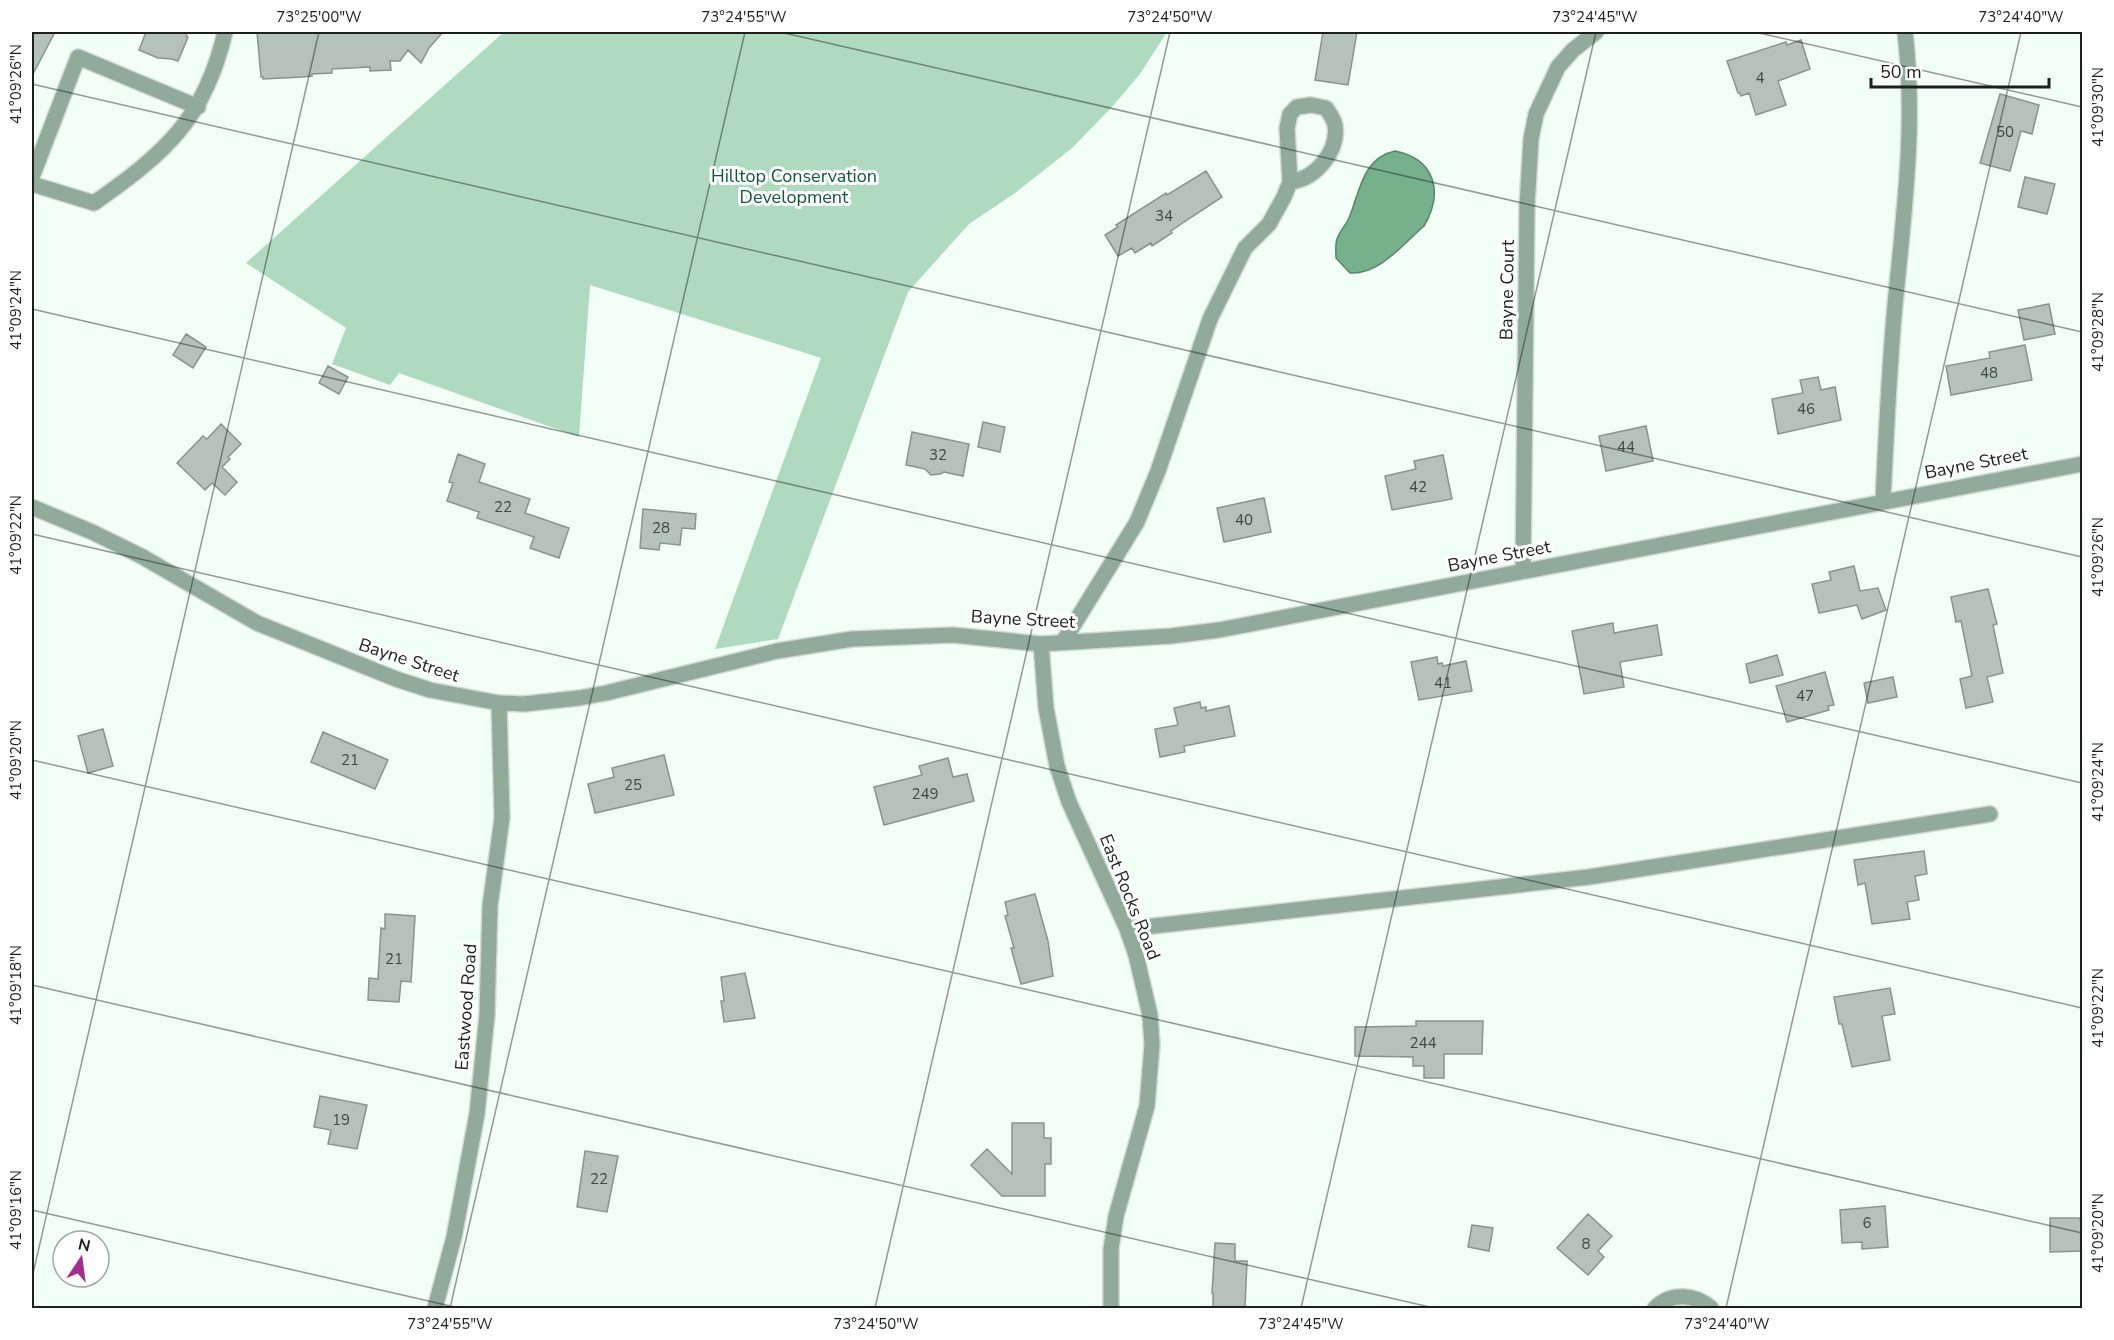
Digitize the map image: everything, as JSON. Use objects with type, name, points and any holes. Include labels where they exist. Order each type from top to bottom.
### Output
[{"type":"street","points":[[32,184],[94,203],[140,171],[198,107],[218,62],[225,32]]},
{"type":"street","name":"Bayne Court","points":[[1523,571],[1527,206],[1531,138],[1536,114],[1558,67],[1573,50],[1596,32]]},
{"type":"street","points":[[1883,501],[1892,336],[1911,124],[1910,72],[1905,32]]},
{"type":"street","points":[[32,177],[78,57],[198,107]]},
{"type":"street","points":[[1063,642],[1137,522],[1158,471],[1210,319],[1245,248],[1269,224],[1284,197],[1290,182],[1287,128],[1290,114],[1297,107],[1311,105],[1326,108],[1335,123],[1335,138],[1328,155],[1317,170],[1301,181],[1290,182]]},
{"type":"street","name":"Bayne Street","points":[[32,507],[141,556],[222,604],[283,634],[429,690],[500,703],[524,704],[579,698],[777,651],[852,639],[953,635],[1041,644],[1171,636],[1219,630],[2082,464]]},
{"type":"street","name":"East Rocks Road","points":[[1041,644],[1046,708],[1057,766],[1069,802],[1127,929],[1136,955],[1150,1015],[1152,1045],[1148,1106],[1119,1205],[1112,1238],[1111,1308]]},
{"type":"street","name":"Eastwood Road","points":[[435,1308],[454,1237],[477,1114],[487,1015],[490,906],[502,818],[500,703]]},
{"type":"street","points":[[1127,929],[1589,877],[1990,814]]},
{"type":"street","points":[[1655,1308],[1672,1298],[1685,1296],[1698,1299],[1711,1308]]},
{"type":"green space","name":"Hilltop Conservation Development","points":[[504,32],[1167,32],[1140,74],[1072,148],[1015,193],[969,224],[908,292],[778,639],[715,649],[821,358],[590,285],[579,437],[399,373],[390,385],[332,364],[346,328],[246,263]]},
{"type":"shaded area","points":[[1395,151],[1409,155],[1427,169],[1434,189],[1434,201],[1430,213],[1424,226],[1381,264],[1361,272],[1350,273],[1336,258],[1338,236],[1349,218],[1369,168],[1384,155]]},
{"type":"building","points":[[32,32],[55,32],[32,76]]},
{"type":"building","points":[[146,32],[188,32],[178,61],[158,58],[139,50]]},
{"type":"building","points":[[257,32],[443,32],[429,48],[421,63],[408,50],[400,61],[390,61],[391,70],[370,71],[370,67],[332,69],[332,73],[312,74],[312,76],[263,79]]},
{"type":"building","points":[[1323,32],[1357,32],[1348,85],[1315,80]]},
{"type":"building","points":[[1801,40],[1810,69],[1778,81],[1786,105],[1756,115],[1749,93],[1741,96],[1738,93],[1727,61],[1786,42],[1787,45]]},
{"type":"building","points":[[2000,94],[2039,105],[2032,134],[2021,131],[2010,171],[1980,163]]},
{"type":"building","points":[[1206,171],[1222,197],[1152,246],[1151,243],[1135,253],[1132,248],[1118,256],[1105,235],[1118,227],[1116,225],[1166,193],[1167,195]]},
{"type":"building","points":[[2025,177],[2055,184],[2047,214],[2018,207]]},
{"type":"building","points":[[2049,304],[2055,334],[2024,340],[2018,310]]},
{"type":"building","points":[[186,334],[206,347],[193,368],[173,355]]},
{"type":"building","points":[[2025,345],[2032,380],[1951,395],[1946,366],[1990,358],[1989,352]]},
{"type":"building","points":[[328,366],[348,377],[339,394],[319,383]]},
{"type":"building","points":[[1818,377],[1821,390],[1835,387],[1841,420],[1778,434],[1772,399],[1803,393],[1800,380]]},
{"type":"building","points":[[983,422],[1005,427],[1000,452],[978,447]]},
{"type":"building","points":[[221,424],[241,444],[222,467],[237,482],[225,495],[212,483],[205,490],[177,463],[203,436],[207,439]]},
{"type":"building","points":[[1646,426],[1653,461],[1606,471],[1599,436]]},
{"type":"building","points":[[912,432],[969,444],[963,476],[944,472],[931,475],[925,469],[906,465]]},
{"type":"building","points":[[458,454],[485,464],[479,482],[530,499],[525,513],[569,528],[559,558],[530,548],[534,537],[477,518],[479,512],[447,501],[453,483],[449,482]]},
{"type":"building","points":[[1443,455],[1452,499],[1392,510],[1385,476],[1416,469],[1414,461]]},
{"type":"building","points":[[1264,498],[1271,532],[1224,542],[1217,508]]},
{"type":"building","points":[[643,509],[696,514],[695,529],[682,528],[680,545],[660,543],[659,550],[640,548]]},
{"type":"building","points":[[1854,566],[1860,591],[1878,588],[1886,610],[1862,619],[1857,605],[1819,613],[1812,584],[1831,580],[1829,572]]},
{"type":"building","points":[[1988,589],[1997,624],[1993,625],[2003,673],[1987,677],[1993,702],[1966,708],[1960,679],[1972,676],[1961,621],[1956,622],[1951,597]]},
{"type":"building","points":[[1613,623],[1614,633],[1657,625],[1662,655],[1620,662],[1624,687],[1584,694],[1572,631]]},
{"type":"building","points":[[1777,655],[1783,675],[1750,683],[1746,664]]},
{"type":"building","points":[[1437,657],[1438,664],[1442,663],[1443,666],[1466,661],[1472,691],[1419,700],[1411,662]]},
{"type":"building","points":[[1825,672],[1834,705],[1828,706],[1829,710],[1787,722],[1776,686]]},
{"type":"building","points":[[1893,677],[1897,697],[1868,703],[1864,683]]},
{"type":"building","points":[[1200,702],[1201,708],[1206,707],[1206,711],[1229,706],[1235,736],[1184,746],[1185,752],[1160,757],[1155,729],[1178,725],[1174,708]]},
{"type":"building","points":[[103,729],[113,766],[88,773],[78,736]]},
{"type":"building","points":[[323,732],[388,760],[375,789],[311,762]]},
{"type":"building","points":[[664,755],[674,795],[595,813],[588,784],[614,777],[612,768]]},
{"type":"building","points":[[948,758],[953,777],[967,774],[974,801],[884,825],[874,787],[922,775],[919,766]]},
{"type":"building","points":[[1924,851],[1927,874],[1915,876],[1919,900],[1907,902],[1910,919],[1872,924],[1865,883],[1858,885],[1854,860]]},
{"type":"building","points":[[1035,894],[1048,941],[1053,976],[1021,984],[1011,948],[1014,948],[1005,916],[1008,915],[1005,902]]},
{"type":"building","points":[[385,914],[415,916],[411,982],[401,981],[399,1002],[368,1000],[369,978],[378,979],[381,928],[385,929]]},
{"type":"building","points":[[745,973],[755,1018],[724,1022],[721,977]]},
{"type":"building","points":[[1890,988],[1895,1014],[1882,1016],[1890,1060],[1852,1067],[1842,1024],[1839,1024],[1834,997]]},
{"type":"building","points":[[1416,1021],[1483,1021],[1482,1054],[1444,1054],[1444,1078],[1424,1078],[1424,1066],[1413,1066],[1413,1057],[1355,1056],[1355,1027],[1416,1026]]},
{"type":"building","points":[[320,1096],[367,1105],[357,1149],[328,1144],[331,1130],[314,1127]]},
{"type":"building","points":[[1012,1123],[1044,1123],[1044,1138],[1051,1138],[1051,1164],[1045,1164],[1045,1196],[1002,1196],[971,1165],[987,1149],[1012,1174]]},
{"type":"building","points":[[585,1151],[618,1156],[607,1212],[577,1207]]},
{"type":"building","points":[[1885,1206],[1888,1247],[1862,1249],[1862,1242],[1842,1243],[1840,1210]]},
{"type":"building","points":[[1588,1214],[1612,1236],[1598,1251],[1604,1257],[1588,1275],[1557,1248]]},
{"type":"building","points":[[2050,1218],[2080,1218],[2082,1220],[2082,1251],[2050,1252]]},
{"type":"building","points":[[1472,1225],[1493,1228],[1489,1251],[1468,1247]]},
{"type":"building","points":[[1215,1243],[1235,1244],[1235,1261],[1247,1261],[1245,1308],[1213,1308]]}]
